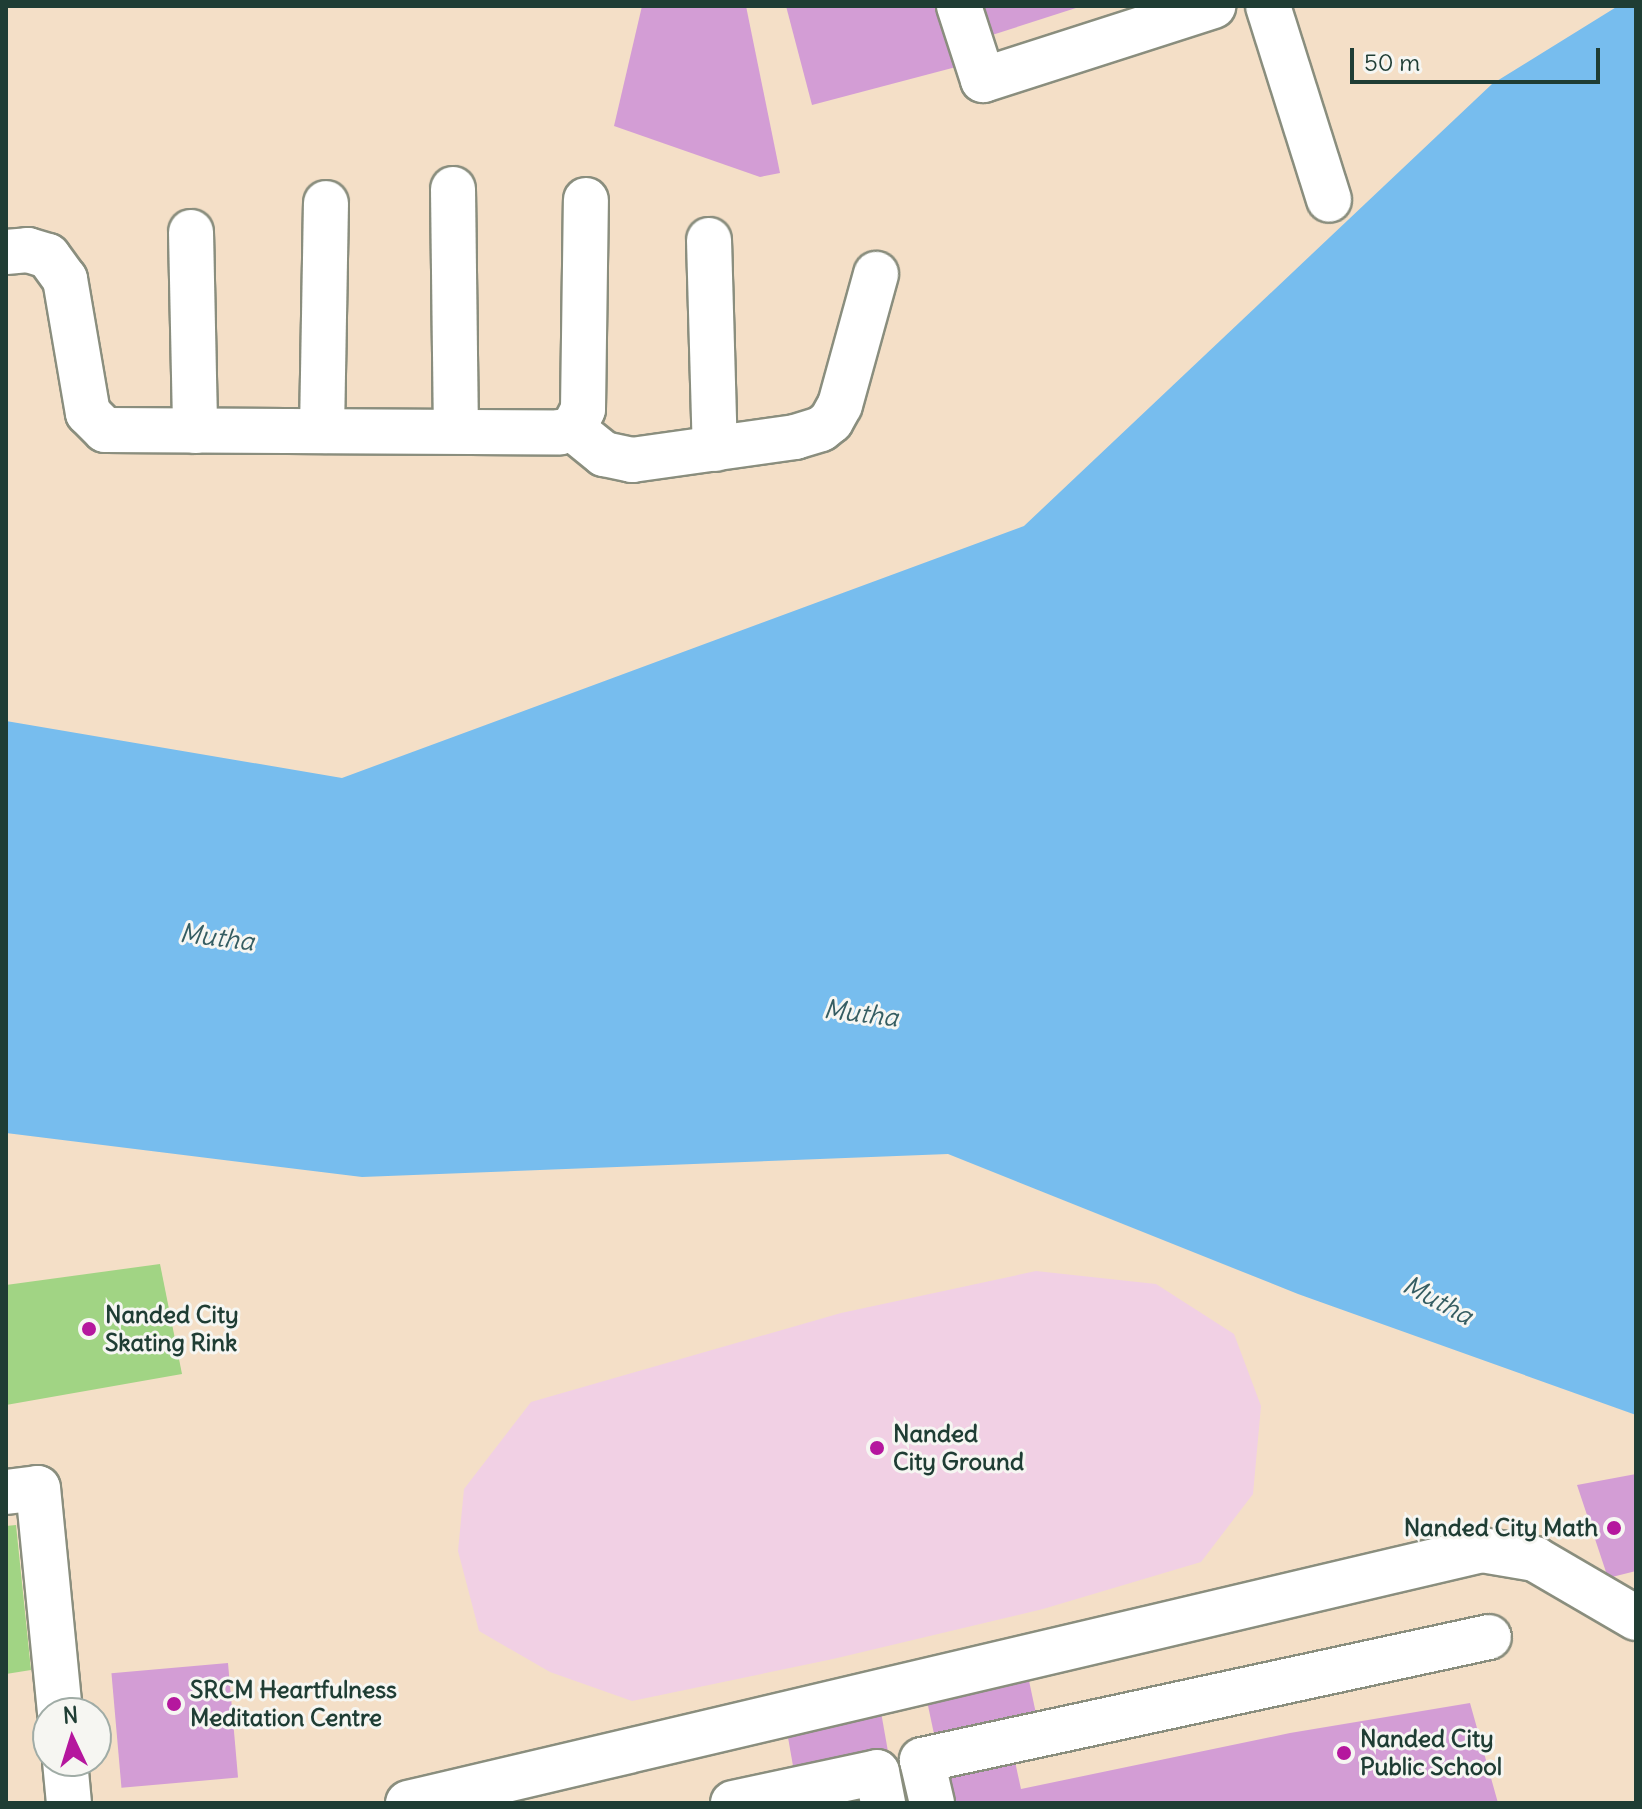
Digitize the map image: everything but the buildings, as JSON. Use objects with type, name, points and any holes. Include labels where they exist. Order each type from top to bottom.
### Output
[{"type":"street","points":[[959,6],[983,80],[1213,6]]},
{"type":"street","points":[[1268,6],[1329,200]]},
{"type":"street","points":[[453,189],[456,431]]},
{"type":"street","points":[[573,429],[583,409],[586,200]]},
{"type":"street","points":[[322,431],[326,203]]},
{"type":"street","points":[[191,232],[195,431]]},
{"type":"street","points":[[709,240],[715,449]]},
{"type":"street","points":[[6,252],[28,250],[48,256],[65,279],[84,398],[93,422],[105,430],[128,433],[560,432],[573,429]]},
{"type":"street","points":[[573,429],[593,447],[615,459],[715,449],[795,437],[821,429],[831,421],[840,405],[876,274]]},
{"type":"street","points":[[6,1492],[38,1488],[58,1697]]},
{"type":"street","points":[[408,1803],[1482,1550],[1535,1559],[1636,1618]]},
{"type":"street","points":[[932,1803],[922,1760],[1489,1637]]},
{"type":"street","points":[[733,1803],[877,1772],[883,1803]]},
{"type":"street","points":[[67,1777],[69,1803]]},
{"type":"shaded area","name":"Nanded City Ground","points":[[1036,1271],[1156,1284],[1234,1334],[1261,1406],[1253,1494],[1201,1562],[1043,1609],[833,1659],[632,1701],[550,1672],[479,1631],[458,1551],[464,1489],[531,1402],[841,1313]]},
{"type":"green space","name":"Nanded City Skating Rink","points":[[160,1264],[182,1374],[6,1405],[6,1285]]},
{"type":"green space","points":[[16,1525],[31,1670],[6,1674],[6,1526]]},
{"type":"water","name":"Mutha","points":[[1618,6],[1636,6],[1636,1415],[1298,1294],[948,1154],[362,1177],[6,1133],[6,721],[342,778],[1024,526],[1492,84]]},
{"type":"place","name":"Nanded City Skating Rink","points":[[89,1329]]},
{"type":"place","name":"Nanded City Ground","points":[[877,1448]]},
{"type":"place","name":"Nanded City Math","points":[[1614,1528]]},
{"type":"place","name":"SRCM Heartfulness Meditation Centre","points":[[174,1704]]},
{"type":"place","name":"Nanded City Public School","points":[[1344,1753]]}]
